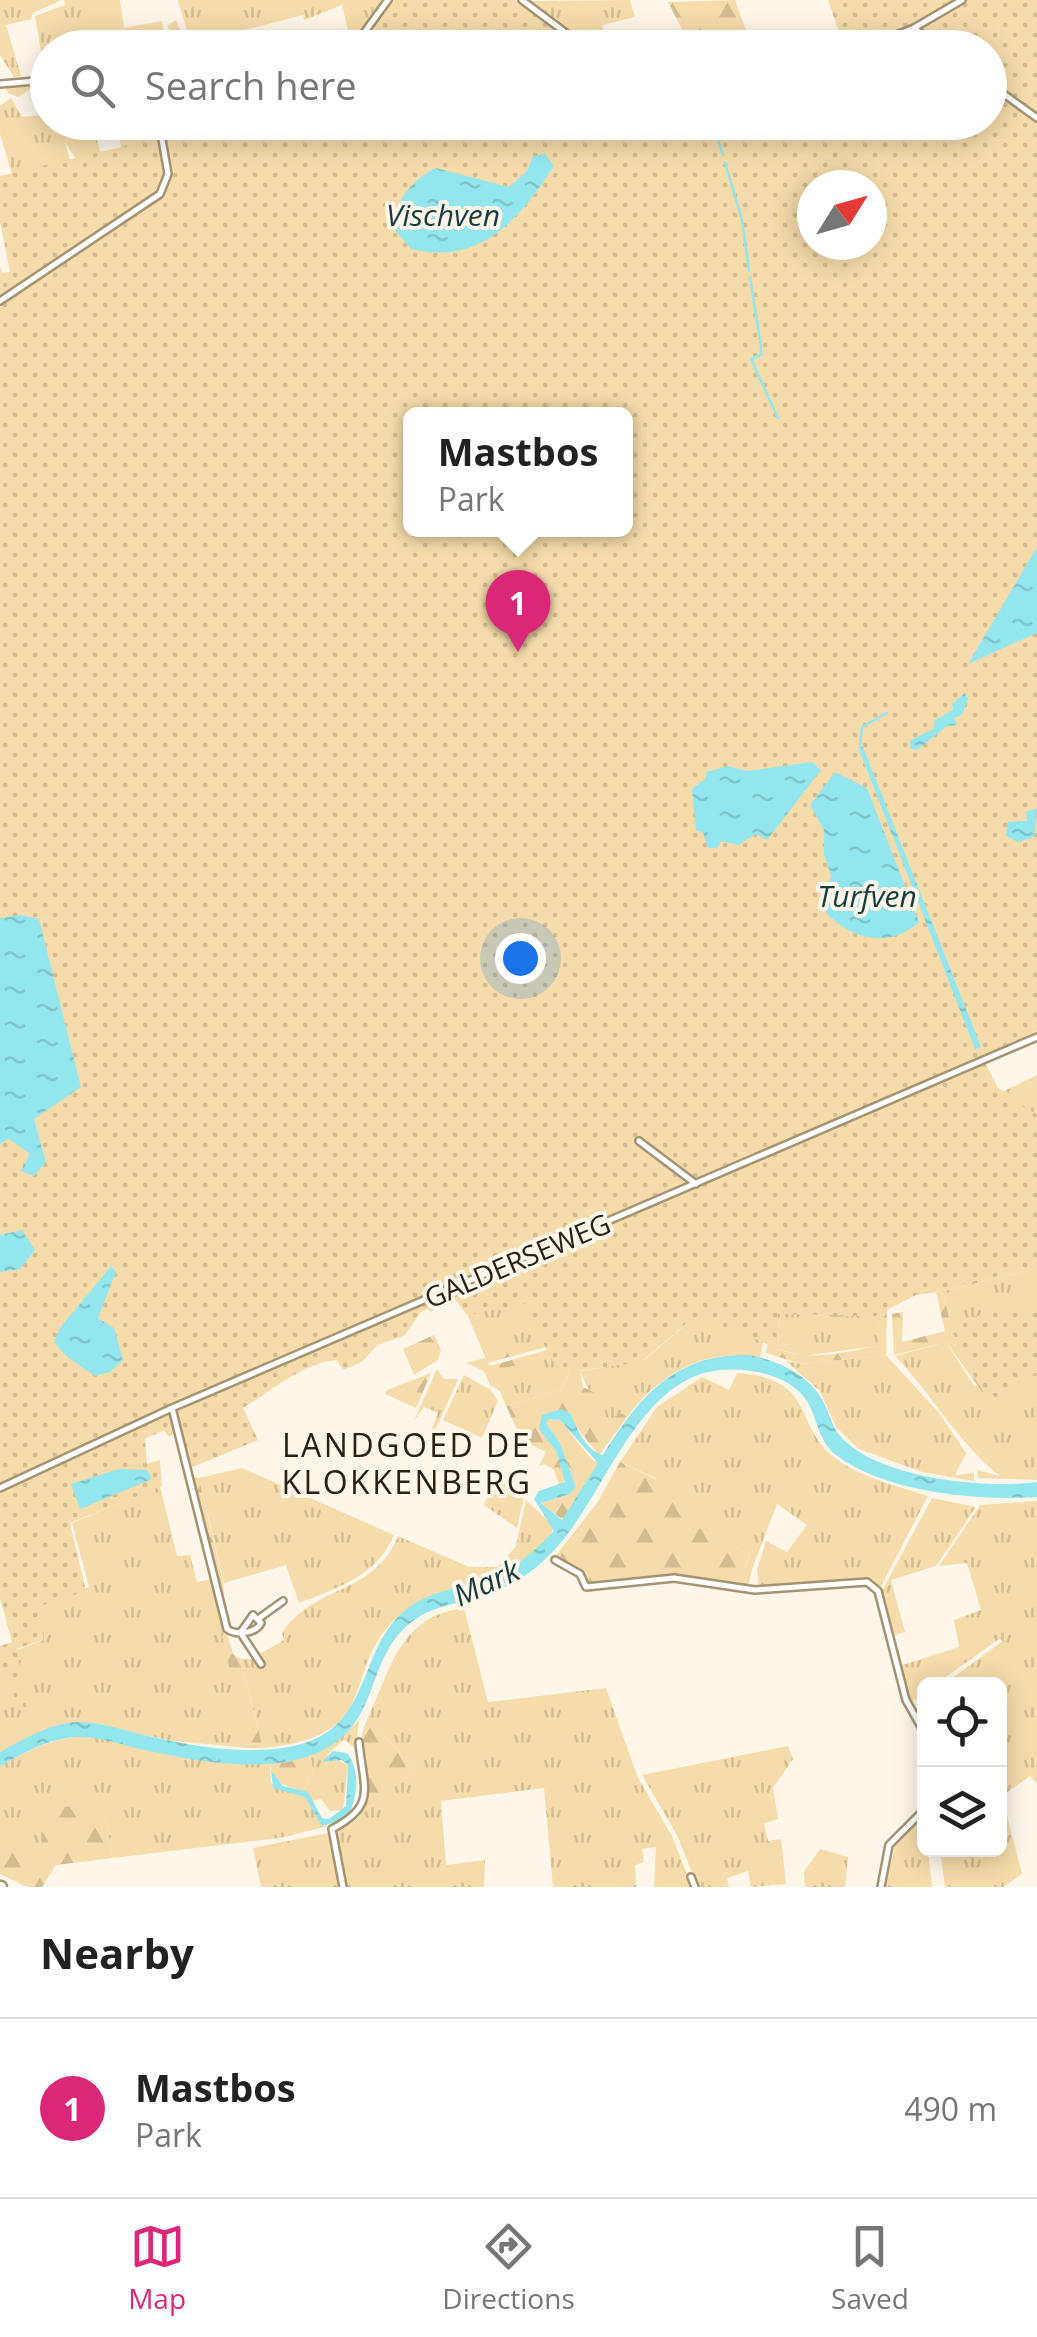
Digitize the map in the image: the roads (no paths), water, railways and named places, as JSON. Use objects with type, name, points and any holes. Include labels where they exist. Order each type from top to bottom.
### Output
[{"type":"street","points":[[366,30],[388,0]]},
{"type":"street","points":[[522,0],[562,30]]},
{"type":"street","points":[[909,30],[962,0]]},
{"type":"street","points":[[0,84],[30,82]]},
{"type":"street","points":[[1007,96],[1037,118]]},
{"type":"street","points":[[0,300],[160,194],[168,174],[162,140]]},
{"type":"street","name":"GALDERSEWEG","points":[[0,1488],[172,1408],[1037,1037]]},
{"type":"street","points":[[640,1140],[696,1184]]},
{"type":"street","points":[[172,1408],[227,1629],[240,1632],[261,1664]]},
{"type":"street","points":[[555,1560],[580,1574],[586,1587],[674,1578],[756,1590],[867,1582],[878,1591],[906,1700],[917,1720]]},
{"type":"street","points":[[240,1632],[250,1617],[258,1619],[283,1601]]},
{"type":"street","points":[[343,1887],[332,1829],[354,1818],[363,1804],[359,1742]]},
{"type":"street","points":[[881,1887],[889,1846],[917,1817]]},
{"type":"street","points":[[691,1877],[695,1887]]},
{"type":"water","name":"Vischven","points":[[545,154],[554,166],[527,204],[496,234],[478,244],[458,251],[411,249],[395,230],[396,211],[405,193],[436,168],[509,187],[527,171],[533,156]]},
{"type":"water","points":[[1037,549],[1037,633],[968,664],[1034,552]]},
{"type":"water","points":[[965,693],[968,699],[962,715],[954,718],[957,725],[947,726],[917,750],[910,748],[911,740],[933,729],[935,720],[953,710],[952,704]]},
{"type":"water","points":[[858,747],[863,747],[981,1047],[975,1049]]},
{"type":"water","points":[[812,762],[821,770],[767,840],[756,834],[738,845],[721,841],[717,848],[708,848],[703,833],[696,830],[692,789],[705,779],[707,772],[728,766],[747,771]]},
{"type":"water","name":"Turfven","points":[[835,772],[867,788],[919,922],[895,936],[856,934],[823,909],[831,875],[824,855],[824,830],[810,805]]},
{"type":"water","points":[[1037,808],[1034,837],[1018,842],[1006,836],[1007,822],[1027,821],[1026,812]]},
{"type":"water","points":[[21,915],[39,919],[81,1087],[34,1119],[46,1162],[34,1176],[21,1171],[30,1154],[9,1139],[0,1144],[0,918]]},
{"type":"water","points":[[22,1230],[35,1250],[20,1269],[0,1272],[0,1235]]},
{"type":"water","points":[[111,1266],[116,1272],[98,1318],[114,1328],[123,1360],[110,1372],[95,1376],[66,1356],[54,1342],[60,1328]]},
{"type":"water","name":"Mark","points":[[722,1357],[759,1357],[802,1377],[818,1393],[841,1437],[881,1463],[963,1482],[1037,1482],[1037,1497],[934,1492],[880,1478],[856,1468],[830,1450],[808,1403],[781,1379],[743,1370],[720,1370],[691,1378],[645,1416],[574,1525],[536,1567],[504,1588],[433,1610],[410,1623],[390,1646],[349,1731],[316,1753],[293,1761],[242,1764],[191,1759],[77,1737],[47,1743],[0,1766],[0,1752],[47,1729],[78,1722],[237,1750],[281,1748],[319,1737],[348,1710],[382,1639],[408,1608],[439,1593],[502,1573],[554,1531],[534,1499],[539,1491],[565,1482],[556,1451],[539,1429],[542,1415],[561,1409],[570,1413],[586,1443],[603,1455],[630,1415],[661,1383],[699,1362]],"holes":[[[549,1419],[560,1420],[598,1463],[562,1520],[541,1503],[570,1494],[576,1487],[560,1443],[546,1423]]]},
{"type":"water","points":[[119,1469],[147,1470],[152,1479],[80,1509],[71,1484]]},
{"type":"water","points":[[333,1751],[347,1753],[351,1760],[356,1777],[355,1796],[345,1819],[322,1826],[305,1797],[273,1788],[271,1770],[283,1786],[308,1792],[322,1818],[329,1819],[346,1806],[348,1765],[342,1760],[322,1762]]},
{"type":"waterway","points":[[718,140],[723,155]]},
{"type":"waterway","points":[[725,162],[742,220],[749,271]]},
{"type":"waterway","points":[[750,277],[761,347],[761,355],[751,359],[778,418]]},
{"type":"waterway","points":[[860,746],[862,727],[887,713]]},
{"type":"place","name":"Mastbos","points":[[518,652]]},
{"type":"district","name":"LANDGOED DE KLOKKENBERG","points":[[407,1462]]}]
